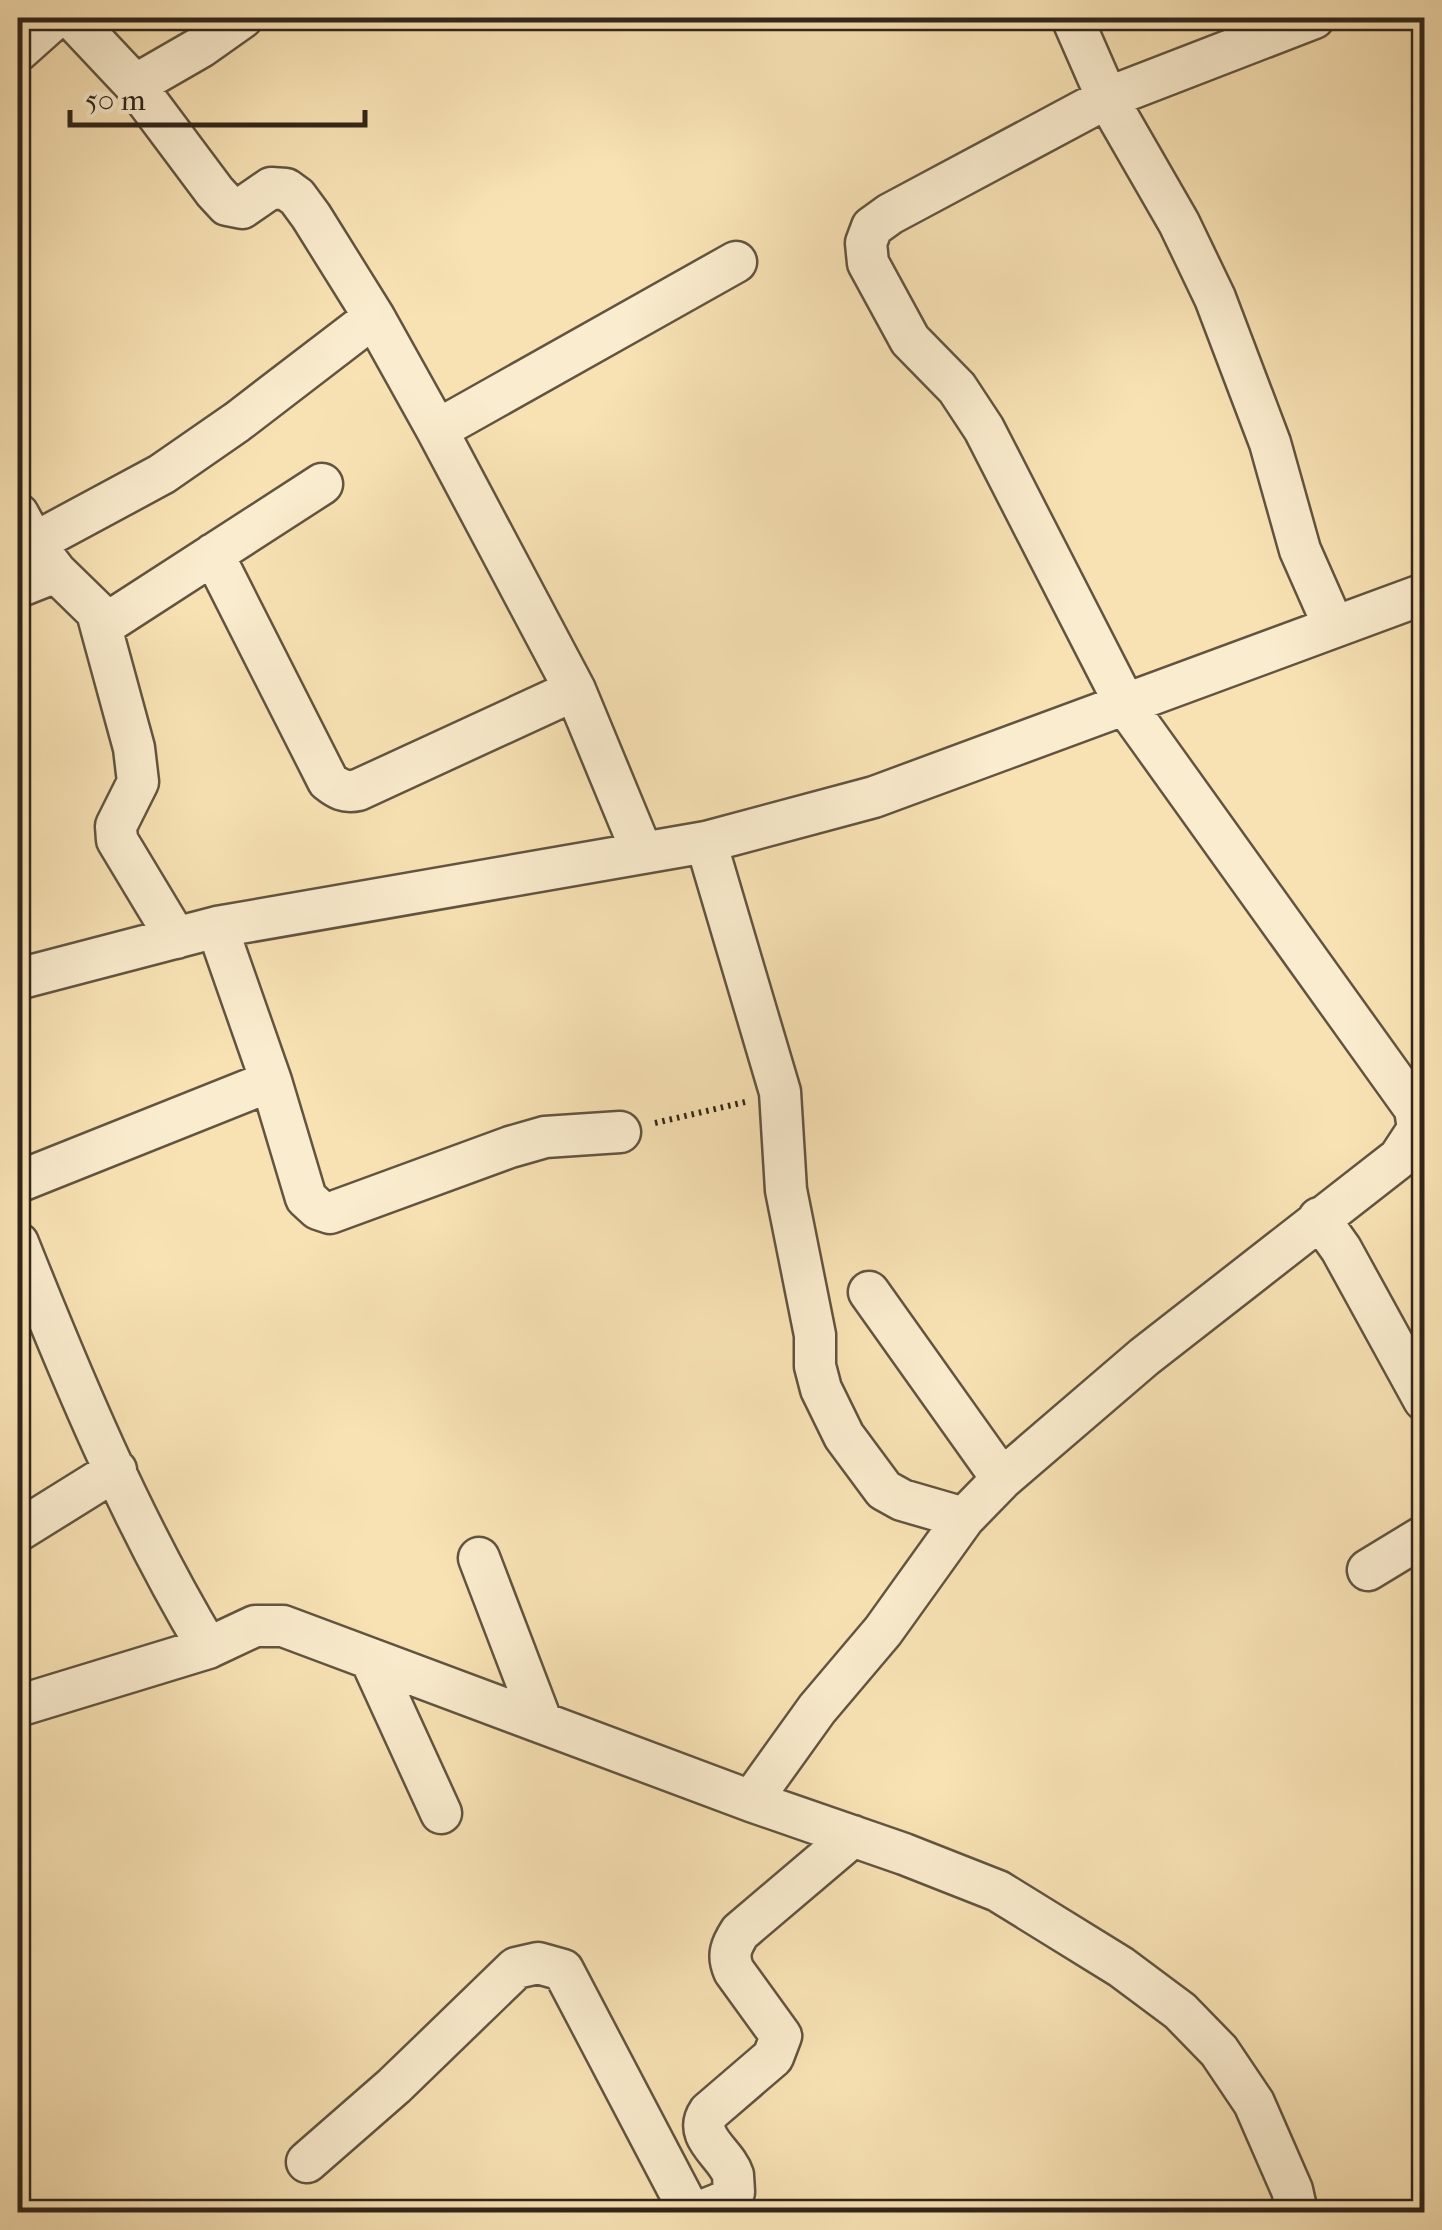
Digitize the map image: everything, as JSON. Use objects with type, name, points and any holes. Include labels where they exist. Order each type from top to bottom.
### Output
[{"type":"street","points":[[18,51],[55,18]]},
{"type":"street","points":[[72,18],[135,85],[170,136],[227,205],[242,208],[271,188],[286,189],[297,196],[374,317],[575,690],[642,852]]},
{"type":"street","points":[[135,85],[242,18]]},
{"type":"street","points":[[1072,18],[1107,98],[1179,223],[1214,298],[1270,443],[1300,550],[1334,627]]},
{"type":"street","points":[[751,1801],[817,1709],[883,1631],[964,1518],[1002,1479],[1144,1357],[1400,1158],[1421,1129],[1415,1109],[1126,706],[984,429],[956,388],[910,340],[868,263],[866,244],[872,227],[890,214],[1107,98],[1314,18]]},
{"type":"street","points":[[437,430],[736,262]]},
{"type":"street","points":[[18,587],[36,543],[162,474],[374,317]]},
{"type":"street","points":[[102,627],[322,484]]},
{"type":"street","points":[[36,543],[97,612],[134,748],[138,782],[116,826],[118,840],[176,938]]},
{"type":"street","points":[[214,554],[328,781],[338,789],[358,790],[575,690]]},
{"type":"street","points":[[18,979],[217,927],[706,842],[874,797],[1424,594]]},
{"type":"street","points":[[706,842],[780,1092],[786,1190],[815,1335],[815,1366],[821,1389],[844,1436],[884,1490],[902,1500],[964,1518]]},
{"type":"street","points":[[217,927],[272,1081],[306,1198],[318,1209],[330,1213],[510,1146],[545,1137],[620,1132]]},
{"type":"street","points":[[18,1182],[272,1081]]},
{"type":"street","points":[[1319,1218],[1341,1248],[1424,1400]]},
{"type":"street","points":[[18,1244],[69,1370],[168,1581],[208,1648]]},
{"type":"street","points":[[870,1292],[1002,1479]]},
{"type":"street","points":[[18,1531],[116,1470]]},
{"type":"street","points":[[1368,1570],[1424,1536]]},
{"type":"street","points":[[479,1558],[542,1723]]},
{"type":"street","points":[[18,1706],[208,1648],[256,1626],[296,1630],[998,1892],[1121,1967],[1180,2011],[1219,2050],[1254,2104],[1292,2190],[1297,2212]]},
{"type":"street","points":[[371,1660],[441,1813]]},
{"type":"street","points":[[306,2162],[394,2086],[516,1968],[538,1962],[563,1970],[710,2210],[734,2192],[733,2176],[703,2130],[703,2120],[774,2057],[781,2036],[734,1971],[729,1958],[732,1944],[740,1932],[853,1836]]},
{"type":"path","points":[[620,1132],[780,1092]]}]
